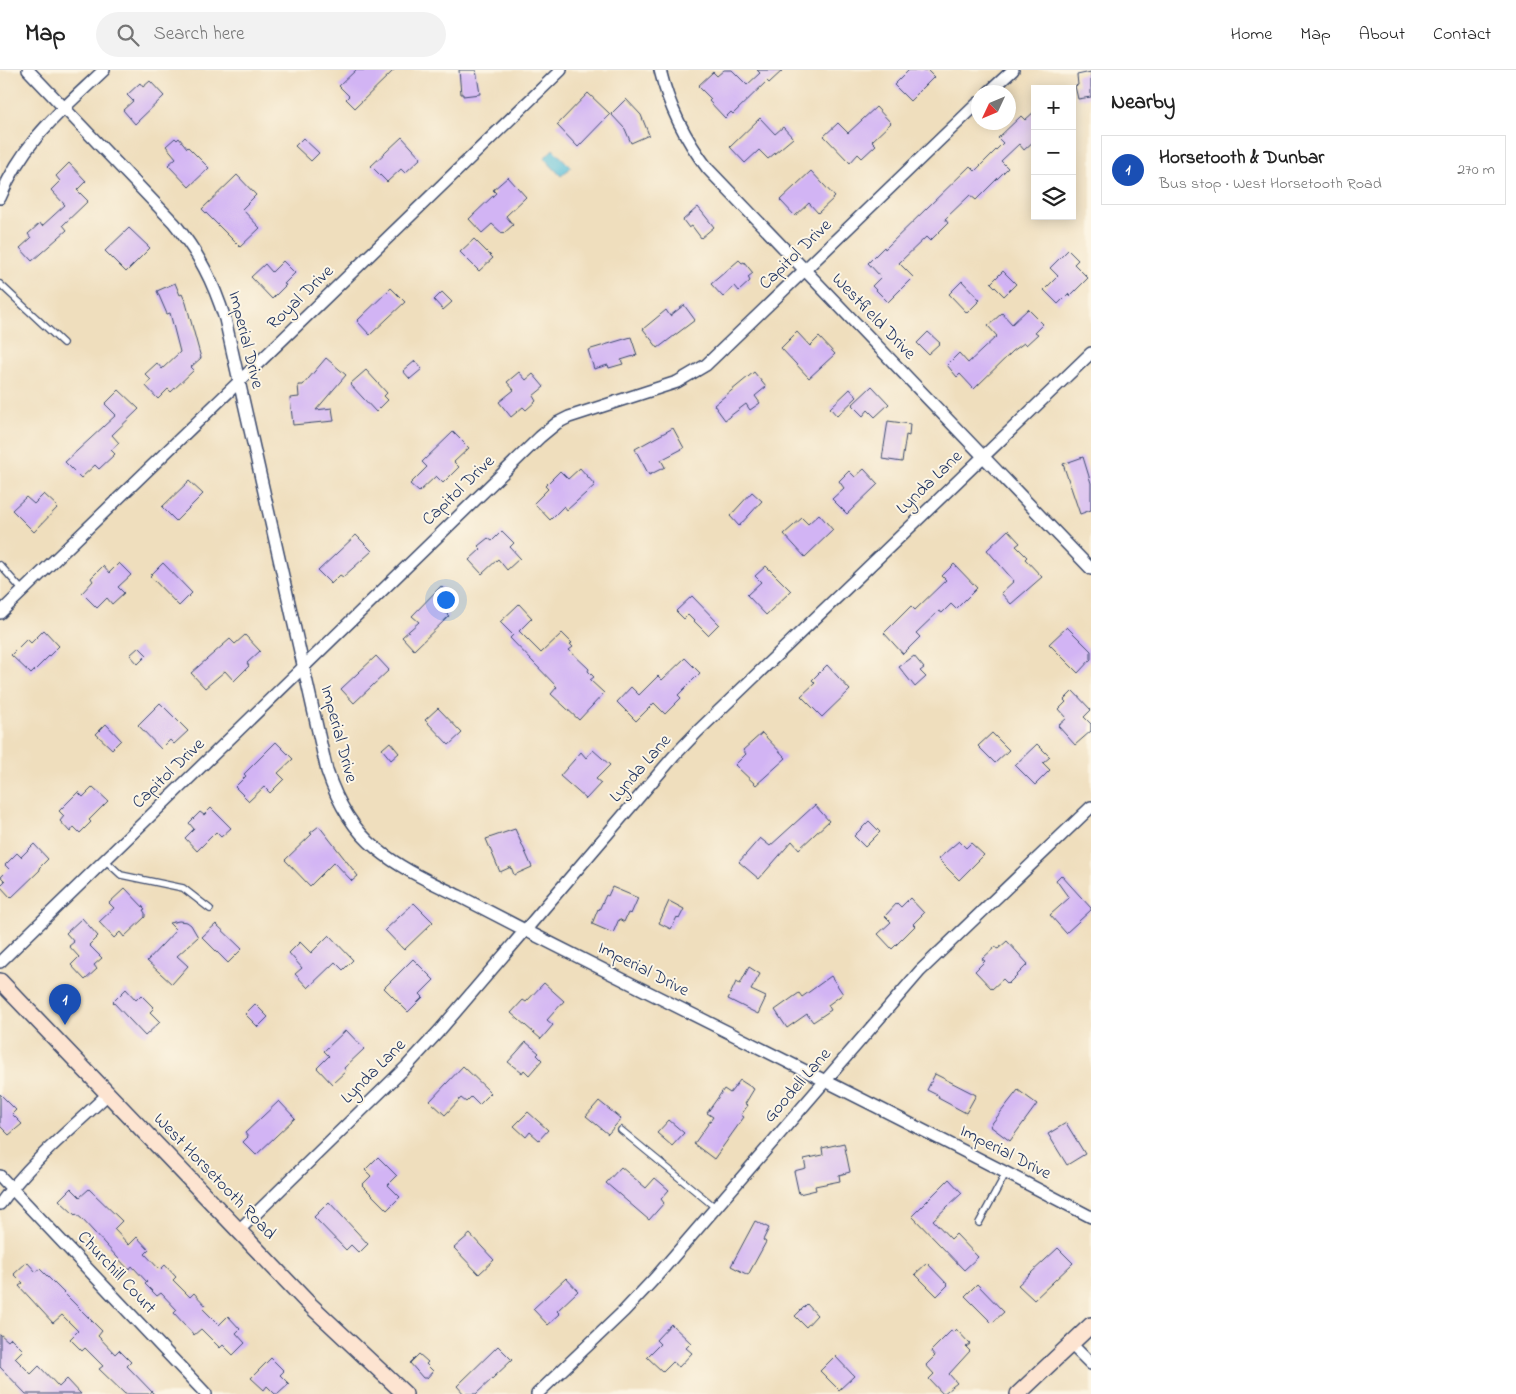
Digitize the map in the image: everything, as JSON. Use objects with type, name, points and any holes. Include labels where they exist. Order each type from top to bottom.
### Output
[{"type":"main road","name":"West Horsetooth Road","points":[[0,981],[307,1302],[405,1394]]},
{"type":"main road","points":[[1018,1394],[1091,1325]]},
{"type":"street","name":"Imperial Drive","points":[[28,70],[174,223],[191,245],[217,293],[225,319],[327,771],[334,792],[360,833],[377,849],[400,866],[1091,1217]]},
{"type":"street","points":[[0,198],[17,162],[33,139],[104,70]]},
{"type":"street","name":"Royal Drive","points":[[0,613],[561,70]]},
{"type":"street","name":"Westfield Drive","points":[[660,70],[672,109],[680,127],[696,154],[708,169],[1091,569]]},
{"type":"street","points":[[997,85],[1013,70]]},
{"type":"street","name":"Capitol Drive","points":[[0,962],[540,437],[569,417],[677,382],[706,365],[971,110]]},
{"type":"street","name":"Lynda Lane","points":[[239,1230],[406,1068],[674,756],[698,731],[1091,353]]},
{"type":"street","name":"Goodell Lane","points":[[537,1394],[629,1306],[655,1278],[920,971],[1091,806]]},
{"type":"street","points":[[0,1204],[28,1170],[108,1094]]},
{"type":"street","name":"Churchill Court","points":[[0,1176],[206,1394]]},
{"type":"street","points":[[1071,1344],[1091,1364]]},
{"type":"lane","points":[[0,284],[63,343]]},
{"type":"lane","points":[[0,565],[23,591]]},
{"type":"lane","points":[[105,860],[121,875],[183,888],[210,909]]},
{"type":"lane","points":[[621,1130],[716,1208]]},
{"type":"lane","points":[[979,1223],[1006,1173]]},
{"type":"water","points":[[553,149],[571,167],[561,176],[544,158]]},
{"type":"building","points":[[356,70],[394,70],[355,108],[346,99],[349,96],[339,86]]},
{"type":"building","points":[[459,70],[476,70],[480,94],[463,96],[461,94]]},
{"type":"building","points":[[724,70],[732,70],[747,85],[760,73],[757,70],[783,70],[769,83],[767,81],[733,114],[731,112],[725,118],[709,101],[711,99],[698,86],[713,72],[717,76]]},
{"type":"building","points":[[909,70],[927,70],[934,77],[910,101],[894,85]]},
{"type":"building","points":[[1091,72],[1091,97],[1078,99],[1076,90],[1076,86],[1078,85],[1077,75]]},
{"type":"building","points":[[150,81],[164,96],[135,124],[123,110],[133,101],[127,95],[140,83],[143,87]]},
{"type":"building","points":[[588,93],[610,114],[578,147],[557,125]]},
{"type":"building","points":[[626,99],[641,115],[649,135],[631,143],[625,129],[611,114]]},
{"type":"building","points":[[876,107],[891,123],[872,141],[876,145],[862,158],[858,154],[850,163],[824,136],[838,123],[848,133]]},
{"type":"building","points":[[1031,115],[1031,144],[1024,150],[1019,144],[1001,161],[1008,168],[976,200],[970,195],[945,219],[948,223],[930,241],[926,237],[899,263],[913,277],[888,302],[872,286],[881,277],[868,263],[884,247],[885,249],[970,166],[975,171],[1003,143],[998,138],[1006,130],[1016,130],[1016,121],[1021,116],[1025,120]]},
{"type":"building","points":[[760,118],[775,134],[783,127],[793,138],[768,159],[759,150],[745,163],[730,147]]},
{"type":"building","points":[[402,137],[421,158],[405,173],[401,169],[387,182],[371,166]]},
{"type":"building","points":[[175,138],[177,140],[179,138],[209,168],[189,187],[168,165],[176,158],[166,146]]},
{"type":"building","points":[[303,138],[319,153],[311,161],[295,146]]},
{"type":"building","points":[[69,163],[86,181],[77,190],[88,201],[63,225],[67,230],[32,261],[20,248],[31,238],[28,234],[40,223],[42,226],[65,205],[51,190],[60,181],[56,176]]},
{"type":"building","points":[[811,171],[835,197],[818,213],[809,203],[795,216],[780,200]]},
{"type":"building","points":[[237,175],[256,195],[242,209],[260,228],[240,247],[202,209]]},
{"type":"building","points":[[508,177],[526,197],[506,216],[513,225],[503,234],[492,224],[482,233],[469,219],[496,193],[493,190]]},
{"type":"building","points":[[698,207],[714,227],[701,238],[692,226],[689,228],[683,220]]},
{"type":"building","points":[[129,228],[150,248],[126,272],[105,251]]},
{"type":"building","points":[[474,239],[493,258],[479,271],[460,252]]},
{"type":"building","points":[[1068,250],[1078,260],[1074,264],[1088,278],[1070,296],[1068,294],[1058,304],[1044,290],[1058,276],[1050,268]]},
{"type":"building","points":[[739,260],[742,263],[744,262],[753,273],[748,277],[750,281],[739,291],[735,286],[723,297],[711,284]]},
{"type":"building","points":[[283,261],[295,273],[272,299],[251,277],[265,264],[272,272]]},
{"type":"building","points":[[1003,271],[1016,284],[1004,296],[991,283]]},
{"type":"building","points":[[962,281],[980,300],[967,313],[949,294]]},
{"type":"building","points":[[175,283],[186,303],[201,358],[191,367],[194,370],[171,392],[168,389],[158,399],[145,385],[151,380],[145,374],[157,363],[162,369],[180,352],[170,313],[167,314],[157,291]]},
{"type":"building","points":[[391,288],[405,302],[370,335],[357,321]]},
{"type":"building","points":[[442,292],[452,302],[443,310],[434,300]]},
{"type":"building","points":[[684,305],[695,320],[658,348],[643,329],[666,310],[670,316]]},
{"type":"building","points":[[1028,309],[1043,324],[1035,332],[1038,334],[1026,345],[1024,343],[1013,351],[974,389],[960,374],[957,377],[947,365],[959,353],[968,363],[997,336],[988,326],[1002,313],[1012,324]]},
{"type":"building","points":[[797,332],[810,346],[819,337],[835,354],[809,378],[781,348]]},
{"type":"building","points":[[928,332],[940,343],[928,354],[917,343]]},
{"type":"building","points":[[631,337],[637,355],[621,360],[623,364],[609,368],[608,365],[594,369],[588,350]]},
{"type":"building","points":[[326,358],[346,375],[316,410],[332,408],[334,421],[293,425],[290,398],[299,397],[298,385],[303,385]]},
{"type":"building","points":[[415,361],[422,369],[410,379],[403,371]]},
{"type":"building","points":[[366,370],[387,393],[384,396],[388,400],[376,412],[350,384]]},
{"type":"building","points":[[519,372],[526,380],[533,374],[544,387],[533,396],[536,401],[526,410],[523,407],[511,417],[499,402],[514,390],[507,382]]},
{"type":"building","points":[[754,372],[766,387],[755,396],[760,403],[750,410],[746,404],[725,420],[714,405]]},
{"type":"building","points":[[872,386],[889,404],[875,417],[868,410],[863,416],[852,405]]},
{"type":"building","points":[[850,389],[857,397],[837,416],[830,408]]},
{"type":"building","points":[[119,390],[139,409],[112,435],[119,443],[111,450],[115,454],[99,469],[95,465],[81,478],[65,462],[116,415],[105,404]]},
{"type":"building","points":[[888,421],[910,424],[909,436],[906,435],[902,462],[882,459]]},
{"type":"building","points":[[673,428],[684,448],[661,460],[665,467],[649,475],[635,449]]},
{"type":"building","points":[[453,432],[469,448],[454,462],[459,467],[443,483],[436,476],[419,492],[410,484],[427,467],[422,462]]},
{"type":"building","points":[[1083,457],[1091,483],[1091,510],[1080,514],[1063,464]]},
{"type":"building","points":[[580,468],[595,485],[567,510],[564,506],[550,520],[534,503],[548,489],[545,486],[560,471],[568,479]]},
{"type":"building","points":[[864,469],[878,484],[847,514],[832,499],[844,488],[839,481],[849,471],[855,477]]},
{"type":"building","points":[[189,481],[203,494],[176,521],[162,507]]},
{"type":"building","points":[[752,492],[762,501],[739,526],[730,516]]},
{"type":"building","points":[[44,494],[58,507],[34,532],[12,510],[26,497],[34,504]]},
{"type":"building","points":[[819,514],[833,530],[805,557],[784,534],[802,518],[808,524]]},
{"type":"building","points":[[1008,530],[1020,543],[1016,546],[1027,557],[1025,559],[1042,577],[1011,604],[1001,593],[1014,581],[987,550]]},
{"type":"building","points":[[502,531],[514,543],[510,547],[520,558],[507,570],[498,559],[482,574],[469,560],[481,549],[478,546],[488,538],[492,541]]},
{"type":"building","points":[[356,535],[372,551],[343,577],[340,575],[331,584],[318,571]]},
{"type":"building","points":[[119,563],[131,575],[118,587],[124,593],[112,604],[107,598],[97,608],[82,593],[93,581],[91,578],[103,566],[109,573]]},
{"type":"building","points":[[163,563],[192,593],[179,606],[150,576]]},
{"type":"building","points":[[954,564],[977,588],[956,609],[951,604],[942,613],[939,611],[916,633],[920,637],[903,654],[884,633],[911,606],[915,610],[946,580],[942,576]]},
{"type":"building","points":[[766,566],[791,591],[766,615],[747,595],[761,582],[755,576]]},
{"type":"building","points":[[441,586],[454,600],[443,610],[449,616],[414,650],[402,637],[419,622],[412,616]]},
{"type":"building","points":[[692,596],[719,624],[708,635],[688,615],[684,619],[676,611]]},
{"type":"building","points":[[519,604],[532,618],[519,631],[541,653],[562,633],[572,643],[570,644],[573,647],[569,650],[589,669],[588,671],[594,677],[590,680],[604,693],[579,720],[551,694],[557,687],[510,638],[513,635],[500,622]]},
{"type":"building","points":[[1067,627],[1091,651],[1091,659],[1078,673],[1049,644]]},
{"type":"building","points":[[44,630],[59,646],[31,674],[11,655],[27,639],[31,643]]},
{"type":"building","points":[[245,635],[260,651],[247,663],[249,666],[234,681],[225,671],[205,688],[191,673],[230,639],[235,644]]},
{"type":"building","points":[[139,647],[147,655],[138,664],[130,655]]},
{"type":"building","points":[[376,656],[389,670],[354,703],[341,689]]},
{"type":"building","points":[[914,656],[924,668],[920,671],[926,677],[915,687],[899,667]]},
{"type":"building","points":[[685,658],[700,673],[678,695],[681,698],[665,714],[654,703],[636,721],[617,702],[631,687],[639,695],[658,676],[662,680]]},
{"type":"building","points":[[827,665],[850,690],[822,717],[801,696],[815,683],[812,680]]},
{"type":"building","points":[[1073,691],[1091,710],[1084,717],[1091,724],[1091,731],[1075,745],[1058,726],[1067,718],[1059,709],[1066,702],[1064,700]]},
{"type":"building","points":[[160,703],[188,731],[174,744],[170,740],[161,749],[138,725]]},
{"type":"building","points":[[438,708],[462,733],[449,745],[425,720]]},
{"type":"building","points":[[106,724],[121,740],[112,749],[96,734]]},
{"type":"building","points":[[762,733],[786,758],[756,785],[735,765],[746,754],[743,750]]},
{"type":"building","points":[[992,733],[1009,750],[995,763],[978,746]]},
{"type":"building","points":[[276,742],[293,759],[278,773],[284,779],[270,793],[264,787],[249,801],[235,787],[246,776],[244,774]]},
{"type":"building","points":[[390,742],[399,753],[391,760],[382,749]]},
{"type":"building","points":[[1037,744],[1050,757],[1043,763],[1050,770],[1035,785],[1015,765]]},
{"type":"building","points":[[593,750],[610,765],[596,779],[601,783],[586,799],[560,776],[581,752],[586,758]]},
{"type":"building","points":[[93,787],[108,801],[89,820],[91,822],[80,833],[74,827],[70,832],[60,821],[64,816],[59,811],[78,792],[83,797]]},
{"type":"building","points":[[815,805],[829,821],[799,849],[792,841],[759,879],[739,862],[760,838],[770,846]]},
{"type":"building","points":[[211,808],[231,828],[221,837],[216,832],[197,851],[185,838],[194,829],[189,823],[200,812],[204,815]]},
{"type":"building","points":[[869,821],[880,832],[865,847],[854,836]]},
{"type":"building","points":[[319,826],[358,876],[352,881],[334,862],[310,886],[285,860]]},
{"type":"building","points":[[515,829],[532,867],[514,875],[511,867],[500,872],[486,839]]},
{"type":"building","points":[[959,841],[966,848],[971,843],[984,855],[959,880],[938,859]]},
{"type":"building","points":[[34,844],[48,859],[39,868],[40,870],[11,898],[0,886],[5,881],[1,877],[9,869],[5,865],[17,853],[21,857]]},
{"type":"building","points":[[1061,875],[1091,908],[1066,933],[1050,915],[1069,898],[1056,880]]},
{"type":"building","points":[[612,887],[638,898],[631,914],[628,913],[624,922],[619,919],[613,933],[592,924],[598,909]]},
{"type":"building","points":[[125,888],[145,909],[143,910],[145,917],[124,937],[120,932],[114,938],[99,922],[114,908],[109,903]]},
{"type":"building","points":[[910,898],[924,913],[913,924],[915,926],[892,949],[878,934],[891,922],[885,916],[897,903],[901,907]]},
{"type":"building","points":[[669,901],[684,909],[679,919],[677,917],[671,929],[659,923]]},
{"type":"building","points":[[414,903],[433,922],[404,950],[385,930]]},
{"type":"building","points":[[82,918],[98,936],[89,945],[102,958],[94,965],[97,969],[85,980],[71,965],[79,957],[69,946],[74,942],[66,933]]},
{"type":"building","points":[[187,922],[191,925],[198,937],[177,956],[188,966],[172,984],[147,961],[176,930],[169,923]]},
{"type":"building","points":[[216,924],[242,949],[228,963],[202,937]]},
{"type":"building","points":[[329,935],[353,960],[343,970],[335,962],[308,988],[295,974],[302,968],[289,953],[300,942],[311,953]]},
{"type":"building","points":[[1007,941],[1028,964],[1008,984],[1003,979],[992,989],[975,971],[985,961],[982,959],[995,947],[998,949]]},
{"type":"building","points":[[413,959],[434,980],[420,994],[423,997],[408,1012],[384,988]]},
{"type":"building","points":[[749,967],[760,974],[751,990],[766,997],[758,1014],[728,999],[736,982],[740,984]]},
{"type":"building","points":[[831,976],[843,994],[828,1005],[831,1010],[813,1022],[807,1014],[787,1028],[775,1010],[799,993],[802,997]]},
{"type":"building","points":[[544,983],[564,1001],[547,1020],[553,1025],[541,1039],[511,1013],[523,1000],[526,1002]]},
{"type":"building","points":[[126,989],[136,1000],[141,995],[154,1008],[150,1012],[160,1022],[145,1036],[113,1002]]},
{"type":"building","points":[[255,1004],[268,1017],[258,1027],[245,1014]]},
{"type":"building","points":[[346,1030],[364,1049],[344,1068],[346,1071],[332,1084],[317,1068],[329,1056],[324,1051]]},
{"type":"building","points":[[526,1042],[539,1053],[537,1055],[542,1060],[529,1075],[524,1070],[522,1073],[508,1062]]},
{"type":"building","points":[[463,1066],[491,1093],[479,1105],[471,1097],[466,1102],[461,1098],[445,1115],[430,1101]]},
{"type":"building","points":[[935,1074],[976,1095],[966,1113],[927,1090]]},
{"type":"building","points":[[740,1080],[754,1089],[745,1104],[748,1105],[741,1115],[744,1117],[714,1159],[694,1144],[713,1117],[707,1113],[724,1089],[730,1093]]},
{"type":"building","points":[[1018,1090],[1037,1104],[1010,1141],[990,1126]]},
{"type":"building","points":[[0,1094],[16,1110],[12,1114],[22,1124],[9,1135],[0,1126]]},
{"type":"building","points":[[279,1101],[295,1118],[256,1155],[243,1142],[248,1137],[245,1133]]},
{"type":"building","points":[[599,1101],[621,1119],[608,1134],[586,1116]]},
{"type":"building","points":[[528,1112],[548,1130],[539,1140],[530,1132],[526,1137],[514,1126]]},
{"type":"building","points":[[669,1120],[684,1133],[672,1146],[657,1133]]},
{"type":"building","points":[[1066,1123],[1085,1154],[1067,1165],[1048,1134]]},
{"type":"building","points":[[844,1143],[850,1172],[839,1175],[840,1181],[815,1186],[816,1190],[799,1194],[794,1171],[806,1168],[804,1159],[823,1155],[822,1148]]},
{"type":"building","points":[[378,1157],[397,1176],[388,1185],[400,1197],[387,1210],[362,1185],[371,1176],[365,1170]]},
{"type":"building","points":[[621,1167],[646,1188],[655,1178],[669,1190],[661,1199],[664,1203],[649,1220],[606,1183]]},
{"type":"building","points":[[949,1179],[962,1193],[933,1220],[951,1239],[956,1234],[978,1257],[964,1270],[912,1216]]},
{"type":"building","points":[[71,1188],[80,1197],[89,1189],[122,1221],[114,1229],[129,1245],[137,1237],[149,1250],[145,1254],[160,1270],[165,1265],[176,1277],[173,1280],[190,1297],[194,1293],[206,1306],[203,1309],[219,1325],[228,1316],[240,1329],[236,1333],[245,1343],[233,1355],[223,1345],[220,1348],[201,1329],[194,1335],[174,1313],[177,1310],[161,1293],[157,1296],[145,1284],[147,1282],[132,1266],[129,1270],[82,1219],[59,1200]]},
{"type":"building","points":[[329,1202],[368,1244],[359,1253],[351,1245],[346,1250],[314,1217]]},
{"type":"building","points":[[755,1221],[769,1228],[763,1240],[766,1242],[748,1275],[731,1266]]},
{"type":"building","points":[[470,1234],[494,1260],[479,1274],[454,1248]]},
{"type":"building","points":[[1058,1248],[1073,1263],[1034,1300],[1018,1285]]},
{"type":"building","points":[[27,1262],[36,1272],[40,1269],[102,1331],[98,1336],[115,1354],[119,1350],[131,1362],[127,1366],[154,1394],[125,1394],[99,1369],[103,1366],[85,1348],[82,1351],[70,1339],[78,1331],[62,1315],[53,1323],[19,1286],[23,1283],[14,1274]]},
{"type":"building","points":[[927,1263],[948,1285],[937,1296],[915,1274]]},
{"type":"building","points":[[566,1278],[578,1291],[557,1311],[560,1314],[548,1325],[533,1309]]},
{"type":"building","points":[[977,1284],[1004,1312],[992,1323],[965,1296]]},
{"type":"building","points":[[807,1304],[817,1315],[806,1327],[795,1316]]},
{"type":"building","points":[[671,1324],[691,1343],[686,1348],[692,1353],[679,1367],[673,1362],[663,1372],[647,1357],[660,1344],[656,1340]]},
{"type":"building","points":[[956,1329],[970,1344],[966,1347],[970,1351],[949,1374],[957,1383],[943,1394],[929,1379],[934,1374],[926,1365],[935,1356],[931,1351],[951,1331],[953,1332]]},
{"type":"building","points":[[0,1334],[8,1341],[11,1338],[23,1350],[15,1358],[31,1374],[39,1366],[59,1387],[67,1379],[81,1394],[26,1394],[0,1367]]},
{"type":"building","points":[[498,1346],[512,1360],[476,1394],[464,1394],[457,1386]]},
{"type":"building","points":[[419,1354],[428,1362],[426,1364],[433,1371],[427,1378],[423,1378],[410,1363]]},
{"type":"building","points":[[835,1356],[854,1376],[839,1390],[820,1371]]},
{"type":"building","points":[[271,1358],[284,1371],[280,1375],[289,1384],[278,1394],[275,1394],[267,1386],[264,1390],[251,1378]]},
{"type":"place","name":"Horsetooth & Dunbar","points":[[65,1025]]}]
